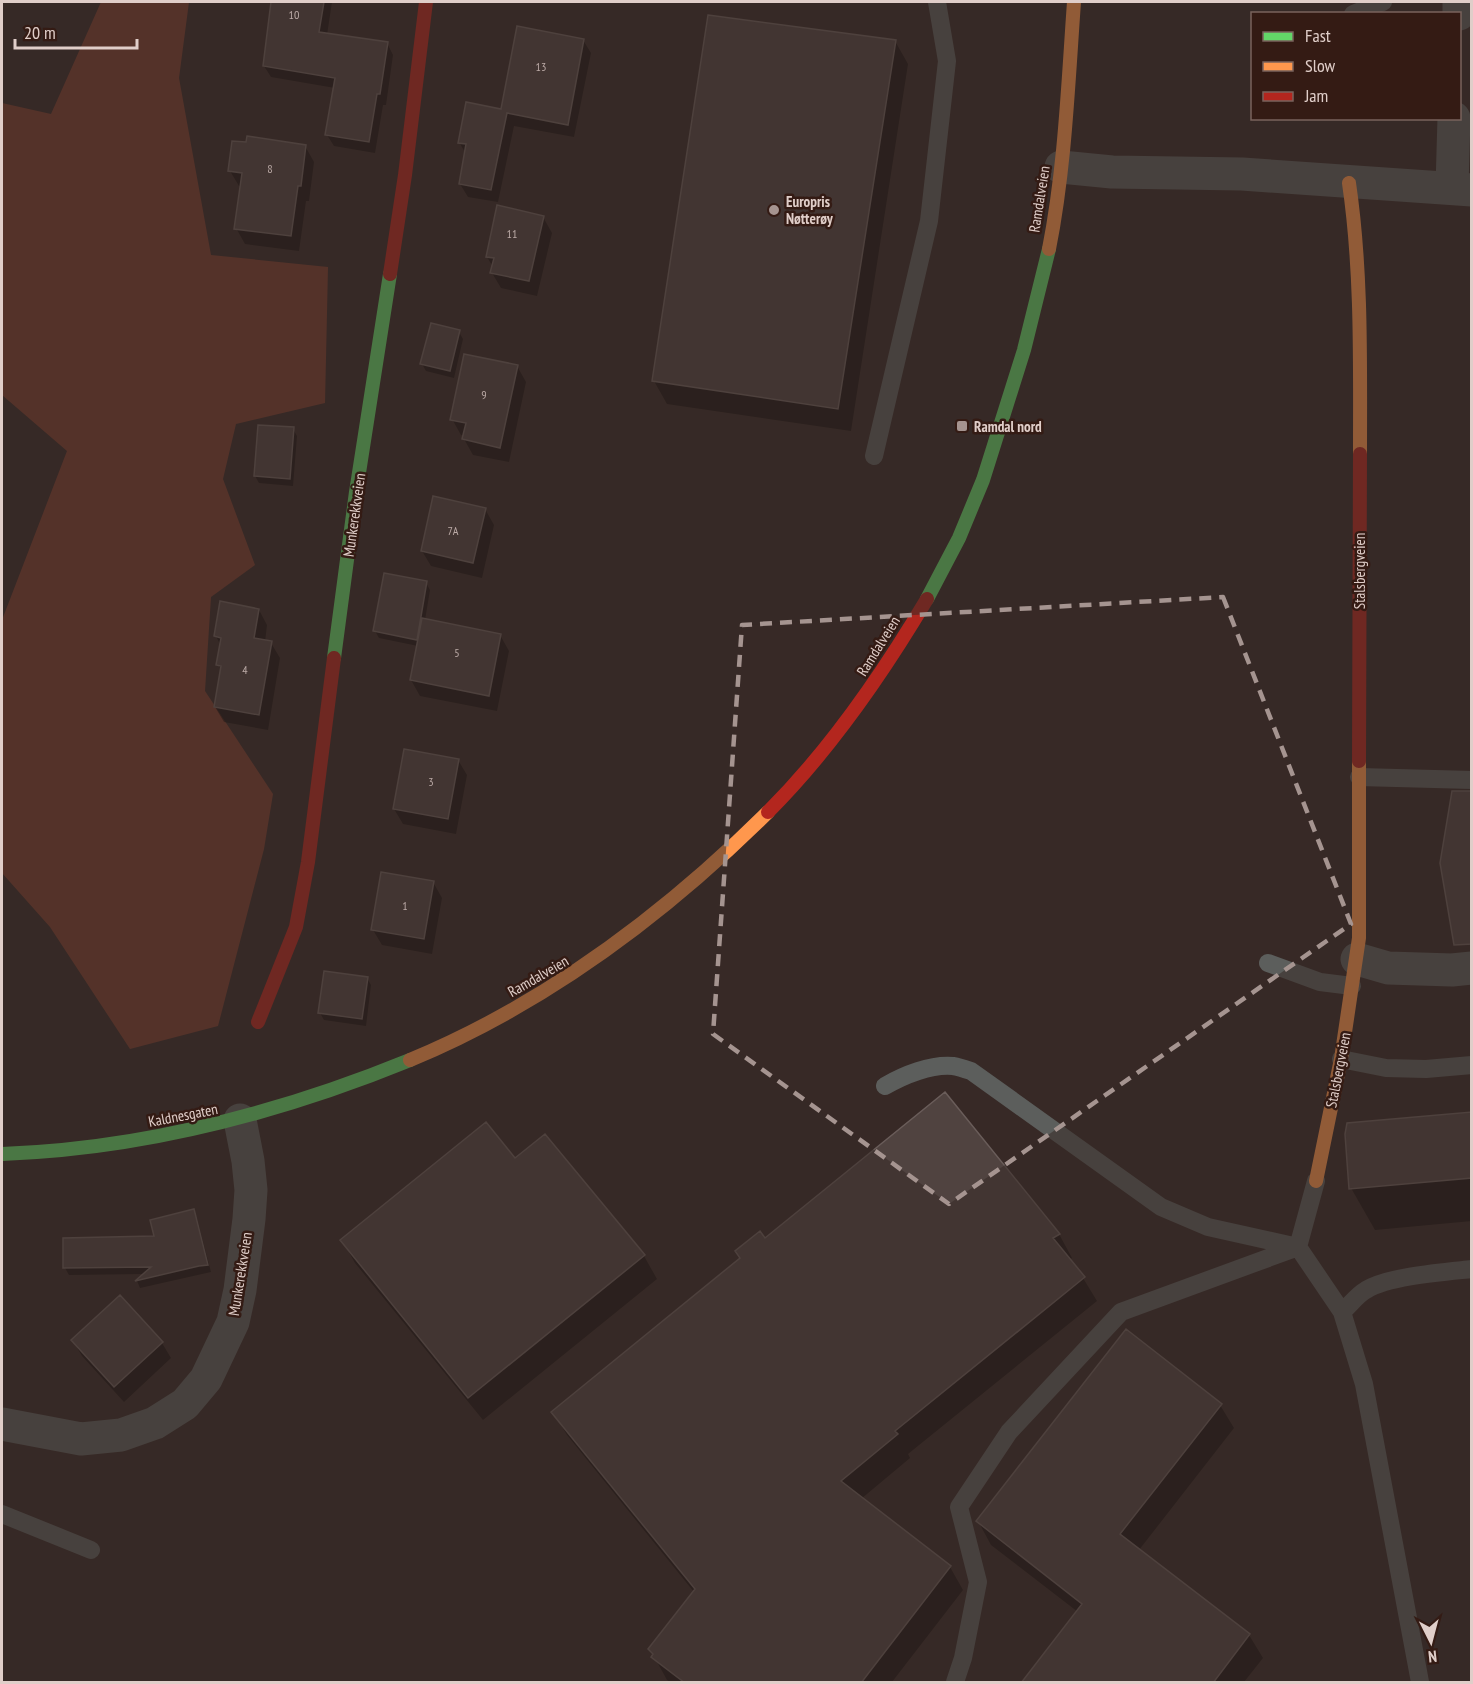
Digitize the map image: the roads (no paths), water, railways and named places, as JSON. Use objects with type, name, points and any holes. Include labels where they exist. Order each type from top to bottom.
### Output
[{"type":"street","name":"Munkerekkveien","points":[[258,1022],[296,927],[308,862],[356,492],[405,175],[426,2]]},
{"type":"street","name":"Ramdalveien","points":[[366,1080],[483,1027],[582,969],[625,939],[705,875],[789,791],[868,692],[931,592],[973,507],[991,460],[1034,316],[1056,209],[1074,2]]},
{"type":"street","points":[[1061,167],[1112,172],[1242,174],[1462,189],[1454,120]]},
{"type":"street","name":"Stalsbergveien","points":[[1316,1181],[1341,1059],[1359,938],[1360,338],[1353,211],[1349,183]]},
{"type":"street","points":[[1354,972],[1389,968],[1472,968]]},
{"type":"street","name":"Kaldnesgaten","points":[[2,1154],[124,1143],[240,1120],[366,1080]]},
{"type":"street","name":"Munkerekkveien","points":[[2,1424],[81,1439],[121,1435],[155,1423],[185,1404],[206,1379],[233,1322],[240,1290],[251,1190],[240,1120]]},
{"type":"lane","points":[[874,456],[930,221],[947,61],[937,2]]},
{"type":"lane","points":[[1358,12],[1383,2]]},
{"type":"lane","points":[[1359,777],[1472,780]]},
{"type":"lane","points":[[1268,963],[1320,982],[1354,972]]},
{"type":"lane","points":[[1341,1059],[1386,1068],[1426,1069],[1472,1065]]},
{"type":"lane","points":[[885,1086],[902,1076],[933,1068],[952,1066],[971,1071],[1161,1207],[1208,1227],[1298,1247],[1342,1312],[1364,1383],[1420,1683]]},
{"type":"lane","points":[[1298,1247],[1316,1181]]},
{"type":"lane","points":[[955,1683],[963,1658],[978,1582],[959,1507],[1009,1432],[1121,1312],[1298,1247]]},
{"type":"lane","points":[[1342,1312],[1364,1290],[1375,1285],[1411,1277],[1472,1269]]},
{"type":"lane","points":[[2,1514],[91,1551]]},
{"type":"place","name":"Europris Nøtterøy","points":[[774,210]]},
{"type":"place","name":"Ramdal nord","points":[[962,426]]}]
